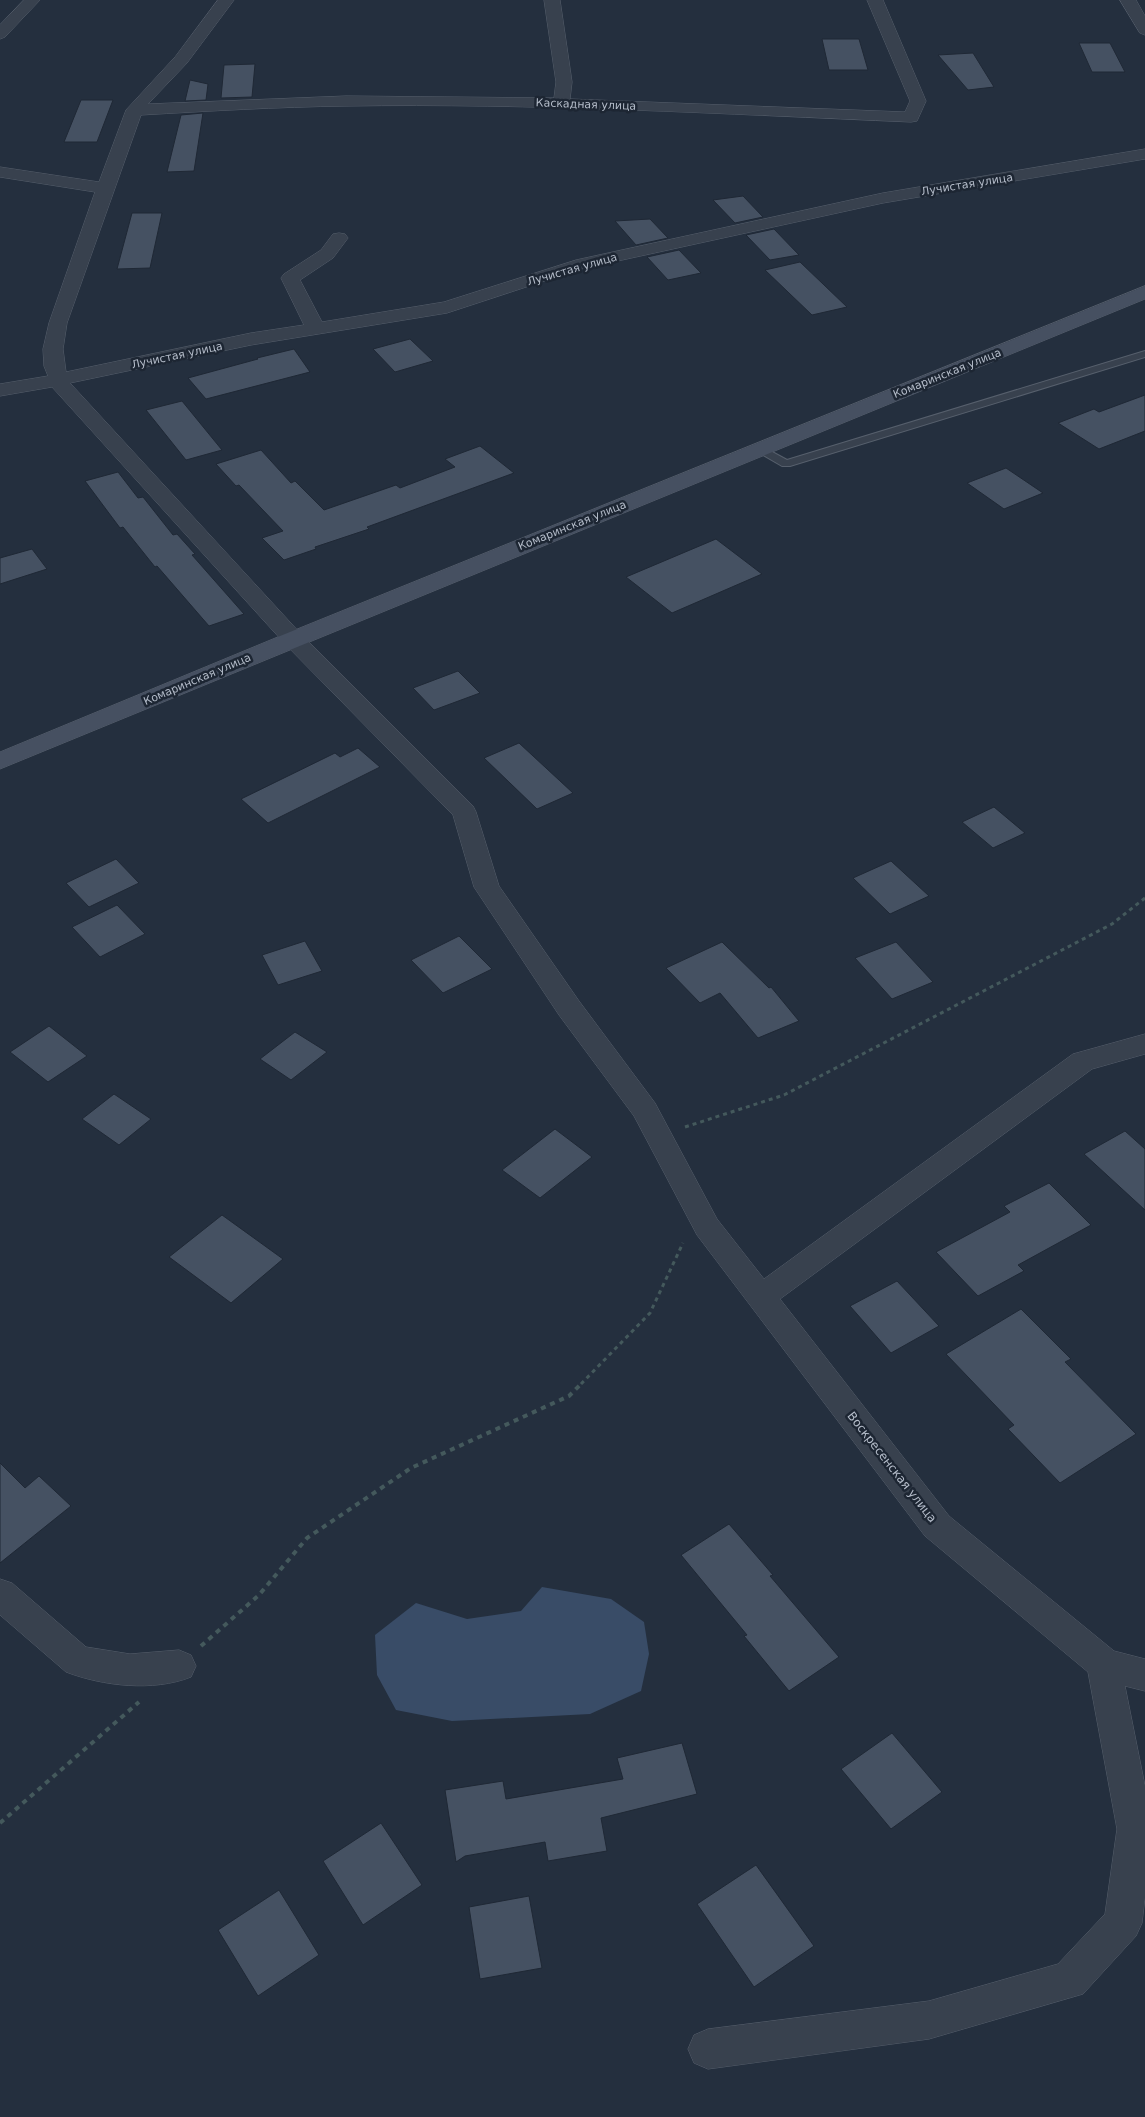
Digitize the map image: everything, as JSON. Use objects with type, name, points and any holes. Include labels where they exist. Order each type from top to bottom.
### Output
[{"type":"street","points":[[0,34],[32,0]]},
{"type":"street","points":[[58,380],[54,366],[53,349],[58,323],[134,110],[181,60],[226,0]]},
{"type":"street","points":[[552,0],[564,82],[561,103]]},
{"type":"street","name":"Каскадная улица","points":[[134,110],[250,104],[375,101],[561,103],[911,117],[918,101],[875,0]]},
{"type":"street","points":[[1128,0],[1145,30]]},
{"type":"street","name":"Лучистая улица","points":[[0,390],[58,380],[251,339],[447,308],[576,265],[698,237],[884,198],[1145,154]]},
{"type":"street","points":[[0,172],[105,188]]},
{"type":"street","points":[[316,329],[290,278],[326,254],[339,238]]},
{"type":"street","name":"Комаринская улица","points":[[0,761],[293,639],[1145,292]]},
{"type":"street","name":"Воскресенская улица","points":[[58,380],[61,386],[293,639],[464,812],[487,887],[569,1008],[645,1110],[703,1219],[937,1526],[1104,1664],[1145,1675]]},
{"type":"street","points":[[761,1297],[1082,1061],[1145,1044]]},
{"type":"street","points":[[0,1594],[78,1660],[130,1670],[179,1666]]},
{"type":"street","points":[[708,2049],[929,2020],[1070,1980],[1123,1923],[1135,1829],[1104,1664]]},
{"type":"lane","points":[[759,449],[786,464],[1145,354]]},
{"type":"path","points":[[658,1136],[784,1095],[1112,924],[1145,898]]},
{"type":"path","points":[[0,1823],[25,1803],[259,1595],[307,1538],[411,1468],[569,1396],[650,1313],[703,1219]]},
{"type":"water","points":[[542,1587],[611,1599],[644,1622],[649,1654],[641,1691],[590,1714],[452,1721],[396,1710],[377,1675],[375,1635],[416,1603],[467,1619],[521,1611]]},
{"type":"building","points":[[822,39],[859,39],[868,70],[829,70]]},
{"type":"building","points":[[1079,43],[1110,43],[1125,72],[1092,72]]},
{"type":"building","points":[[973,53],[994,87],[968,90],[938,55]]},
{"type":"building","points":[[255,64],[252,97],[221,98],[224,65]]},
{"type":"building","points":[[190,80],[208,84],[206,100],[185,101]]},
{"type":"building","points":[[81,100],[113,100],[97,142],[64,142]]},
{"type":"building","points":[[203,113],[194,171],[167,172],[181,115]]},
{"type":"building","points":[[743,196],[763,217],[735,223],[713,200]]},
{"type":"building","points":[[132,213],[162,213],[150,268],[117,269]]},
{"type":"building","points":[[650,219],[668,238],[636,245],[615,221]]},
{"type":"building","points":[[774,229],[799,255],[770,260],[746,235]]},
{"type":"building","points":[[679,250],[701,273],[668,280],[647,257]]},
{"type":"building","points":[[800,262],[847,307],[812,315],[765,270]]},
{"type":"building","points":[[410,339],[433,361],[395,372],[373,349]]},
{"type":"building","points":[[294,349],[310,372],[206,399],[188,378],[257,358]]},
{"type":"building","points":[[1145,395],[1145,431],[1099,449],[1058,423],[1094,409],[1099,412]]},
{"type":"building","points":[[182,401],[222,450],[186,460],[146,410]]},
{"type":"building","points":[[480,446],[514,473],[367,527],[369,529],[315,547],[316,549],[284,560],[262,538],[283,531],[216,464],[261,450],[291,483],[295,481],[324,510],[396,485],[400,488],[455,467],[445,459]]},
{"type":"building","points":[[1006,468],[1043,493],[1004,509],[967,483]]},
{"type":"building","points":[[118,472],[138,498],[143,497],[173,535],[177,534],[195,554],[192,555],[244,614],[209,626],[157,566],[155,567],[123,527],[120,528],[85,481]]},
{"type":"building","points":[[716,539],[762,574],[672,613],[626,577]]},
{"type":"building","points":[[32,549],[47,569],[0,584],[0,558]]},
{"type":"building","points":[[458,671],[480,693],[434,710],[413,688]]},
{"type":"building","points":[[519,743],[573,793],[537,809],[484,758]]},
{"type":"building","points":[[358,748],[380,767],[268,823],[241,799],[335,753],[340,757]]},
{"type":"building","points":[[994,807],[1025,833],[993,848],[962,822]]},
{"type":"building","points":[[116,859],[139,883],[89,907],[66,883]]},
{"type":"building","points":[[891,861],[929,896],[890,914],[853,878]]},
{"type":"building","points":[[117,905],[145,934],[100,957],[72,927]]},
{"type":"building","points":[[459,936],[492,969],[443,993],[411,960]]},
{"type":"building","points":[[305,941],[322,971],[278,985],[262,955]]},
{"type":"building","points":[[722,942],[769,988],[771,987],[799,1021],[758,1038],[720,993],[700,1003],[666,968]]},
{"type":"building","points":[[896,942],[933,982],[892,999],[855,958]]},
{"type":"building","points":[[49,1026],[87,1056],[48,1082],[10,1052]]},
{"type":"building","points":[[295,1032],[327,1052],[291,1080],[260,1059]]},
{"type":"building","points":[[114,1094],[151,1119],[119,1145],[82,1119]]},
{"type":"building","points":[[555,1129],[592,1157],[540,1198],[502,1170]]},
{"type":"building","points":[[1125,1131],[1145,1149],[1145,1210],[1084,1154]]},
{"type":"building","points":[[1049,1183],[1091,1225],[1018,1265],[1024,1271],[978,1296],[936,1252],[1010,1212],[1004,1206]]},
{"type":"building","points":[[222,1215],[283,1259],[231,1303],[169,1257]]},
{"type":"building","points":[[897,1281],[939,1326],[891,1353],[850,1306]]},
{"type":"building","points":[[1021,1309],[1071,1359],[1065,1362],[1136,1434],[1060,1483],[1008,1429],[1014,1425],[946,1354]]},
{"type":"building","points":[[0,1463],[25,1488],[39,1476],[71,1506],[0,1563]]},
{"type":"building","points":[[729,1524],[773,1575],[770,1576],[839,1657],[789,1691],[744,1636],[747,1635],[681,1555]]},
{"type":"building","points":[[892,1733],[942,1792],[891,1829],[841,1769]]},
{"type":"building","points":[[682,1743],[697,1794],[601,1818],[607,1851],[548,1861],[545,1842],[465,1856],[456,1862],[445,1790],[503,1781],[506,1799],[623,1779],[617,1758]]},
{"type":"building","points":[[381,1823],[422,1885],[363,1925],[323,1861]]},
{"type":"building","points":[[756,1865],[814,1946],[754,1987],[697,1904]]},
{"type":"building","points":[[279,1890],[319,1955],[258,1996],[218,1930]]},
{"type":"building","points":[[529,1896],[542,1968],[480,1979],[469,1907]]}]
